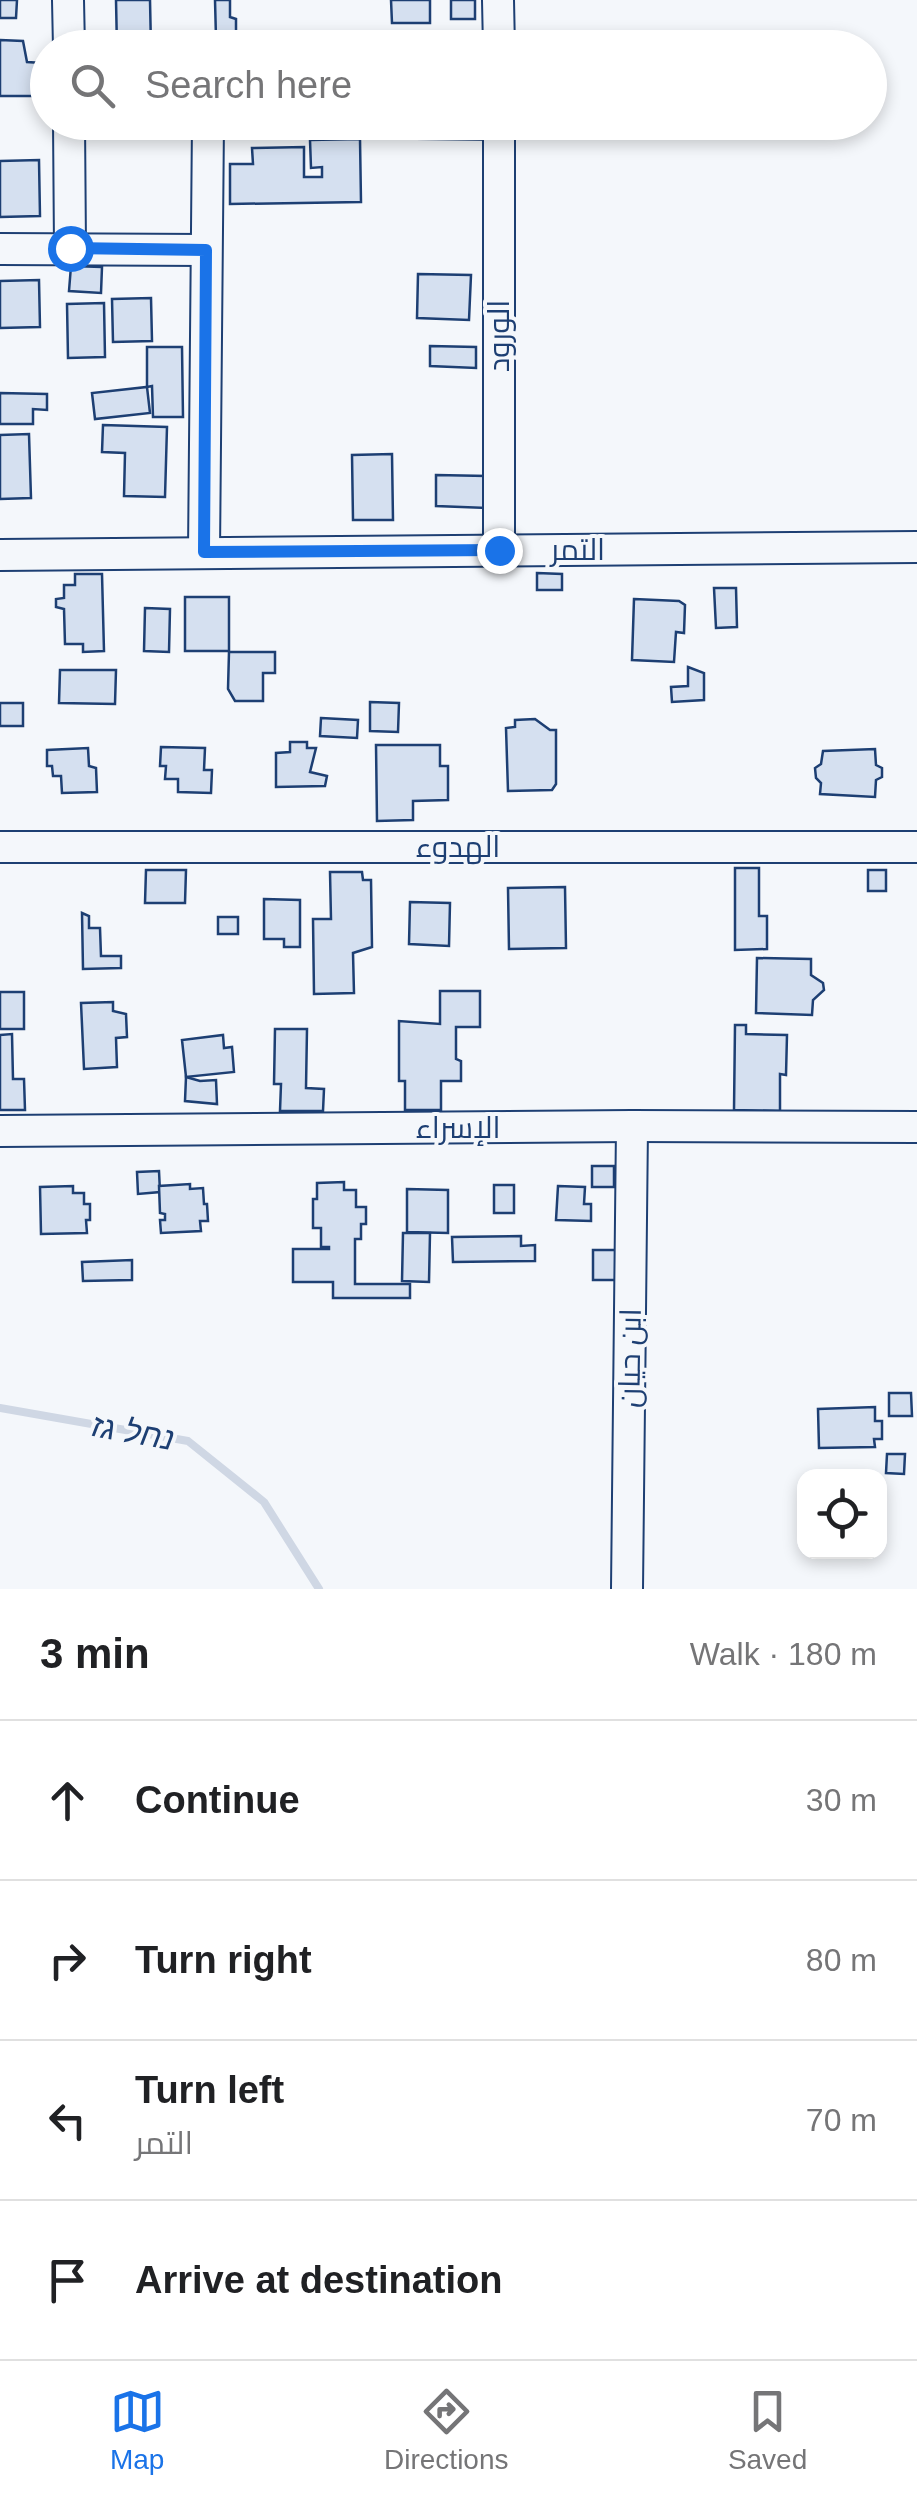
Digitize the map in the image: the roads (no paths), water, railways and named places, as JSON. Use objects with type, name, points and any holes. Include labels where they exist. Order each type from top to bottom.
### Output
[{"type":"street","points":[[68,0],[69,30]]},
{"type":"street","points":[[498,0],[499,30]]},
{"type":"street","points":[[69,140],[70,248]]},
{"type":"street","points":[[204,552],[208,140]]},
{"type":"street","name":"الورود","points":[[499,140],[499,550]]},
{"type":"street","points":[[0,249],[206,250]]},
{"type":"street","name":"التمر","points":[[0,555],[917,547]]},
{"type":"street","name":"الهدوء","points":[[0,846],[917,847]]},
{"type":"street","name":"ابن حيان","points":[[627,1589],[632,1126]]},
{"type":"street","name":"الإسراء","points":[[0,1131],[917,1127]]},
{"type":"waterway","name":"נחל גז","points":[[0,1408],[188,1441],[264,1502],[319,1589]]}]
